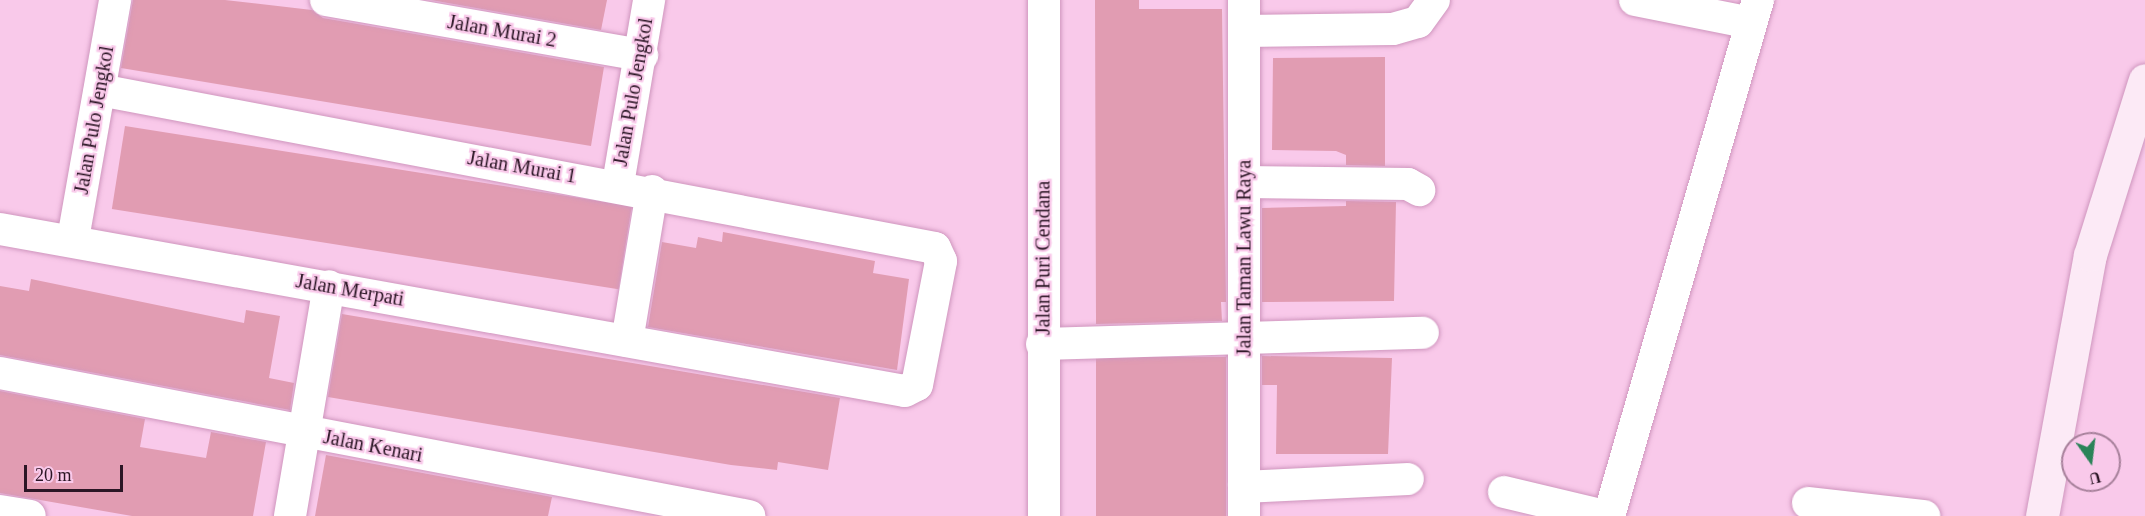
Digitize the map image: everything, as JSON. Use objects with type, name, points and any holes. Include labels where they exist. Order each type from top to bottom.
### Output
[{"type":"main road","points":[[2042,516],[2090,255],[2145,80]]},
{"type":"street","name":"Jalan Pulo Jengkol","points":[[73,239],[116,0]]},
{"type":"street","name":"Jalan Murai 2","points":[[326,0],[642,55]]},
{"type":"street","name":"Jalan Pulo Jengkol","points":[[618,184],[642,55],[649,0]]},
{"type":"street","name":"Jalan Puri Cendana","points":[[1044,0],[1042,344],[1044,516]]},
{"type":"street","name":"Jalan Taman Lawu Raya","points":[[1244,0],[1244,502]]},
{"type":"street","points":[[1245,31],[1393,29],[1418,22],[1434,0]]},
{"type":"street","points":[[1504,492],[1607,516],[1755,12],[1635,0]]},
{"type":"street","name":"Jalan Murai 1","points":[[100,90],[618,184],[935,248],[940,254]]},
{"type":"street","points":[[1244,182],[1408,184],[1419,190]]},
{"type":"street","points":[[627,341],[652,191]]},
{"type":"street","name":"Jalan Merpati","points":[[0,229],[73,239],[909,391],[917,385],[940,254]]},
{"type":"street","points":[[290,516],[329,286]]},
{"type":"street","points":[[1042,344],[1244,335],[1423,333]]},
{"type":"street","name":"Jalan Kenari","points":[[0,373],[747,516]]},
{"type":"street","points":[[1244,502],[1408,479]]},
{"type":"street","points":[[1808,503],[1924,516]]},
{"type":"street","points":[[0,510],[30,516]]},
{"type":"building","points":[[133,0],[225,0],[312,10],[323,18],[604,67],[591,146],[121,68]]},
{"type":"building","points":[[431,0],[607,0],[601,30]]},
{"type":"building","points":[[1095,0],[1139,0],[1139,9],[1222,9],[1226,302],[1221,302],[1222,321],[1096,324]]},
{"type":"building","points":[[1385,57],[1385,166],[1346,165],[1346,155],[1336,151],[1272,150],[1273,58]]},
{"type":"building","points":[[125,126],[632,206],[619,289],[112,209]]},
{"type":"building","points":[[1346,201],[1396,202],[1394,301],[1262,302],[1262,208],[1346,206]]},
{"type":"building","points":[[723,232],[875,261],[873,273],[909,279],[897,370],[648,327],[662,242],[696,248],[698,237],[722,242]]},
{"type":"building","points":[[31,279],[244,323],[246,310],[280,316],[269,378],[294,383],[290,410],[0,355],[0,286],[29,291]]},
{"type":"building","points":[[342,314],[840,398],[828,470],[778,462],[777,470],[731,465],[328,397]]},
{"type":"building","points":[[1262,356],[1392,358],[1388,454],[1276,454],[1277,385],[1262,385]]},
{"type":"building","points":[[1096,357],[1226,357],[1226,516],[1096,516]]},
{"type":"building","points":[[0,391],[145,419],[140,447],[206,458],[211,432],[266,442],[253,516],[132,516],[0,493]]},
{"type":"building","points":[[326,455],[552,497],[548,516],[315,516]]}]
